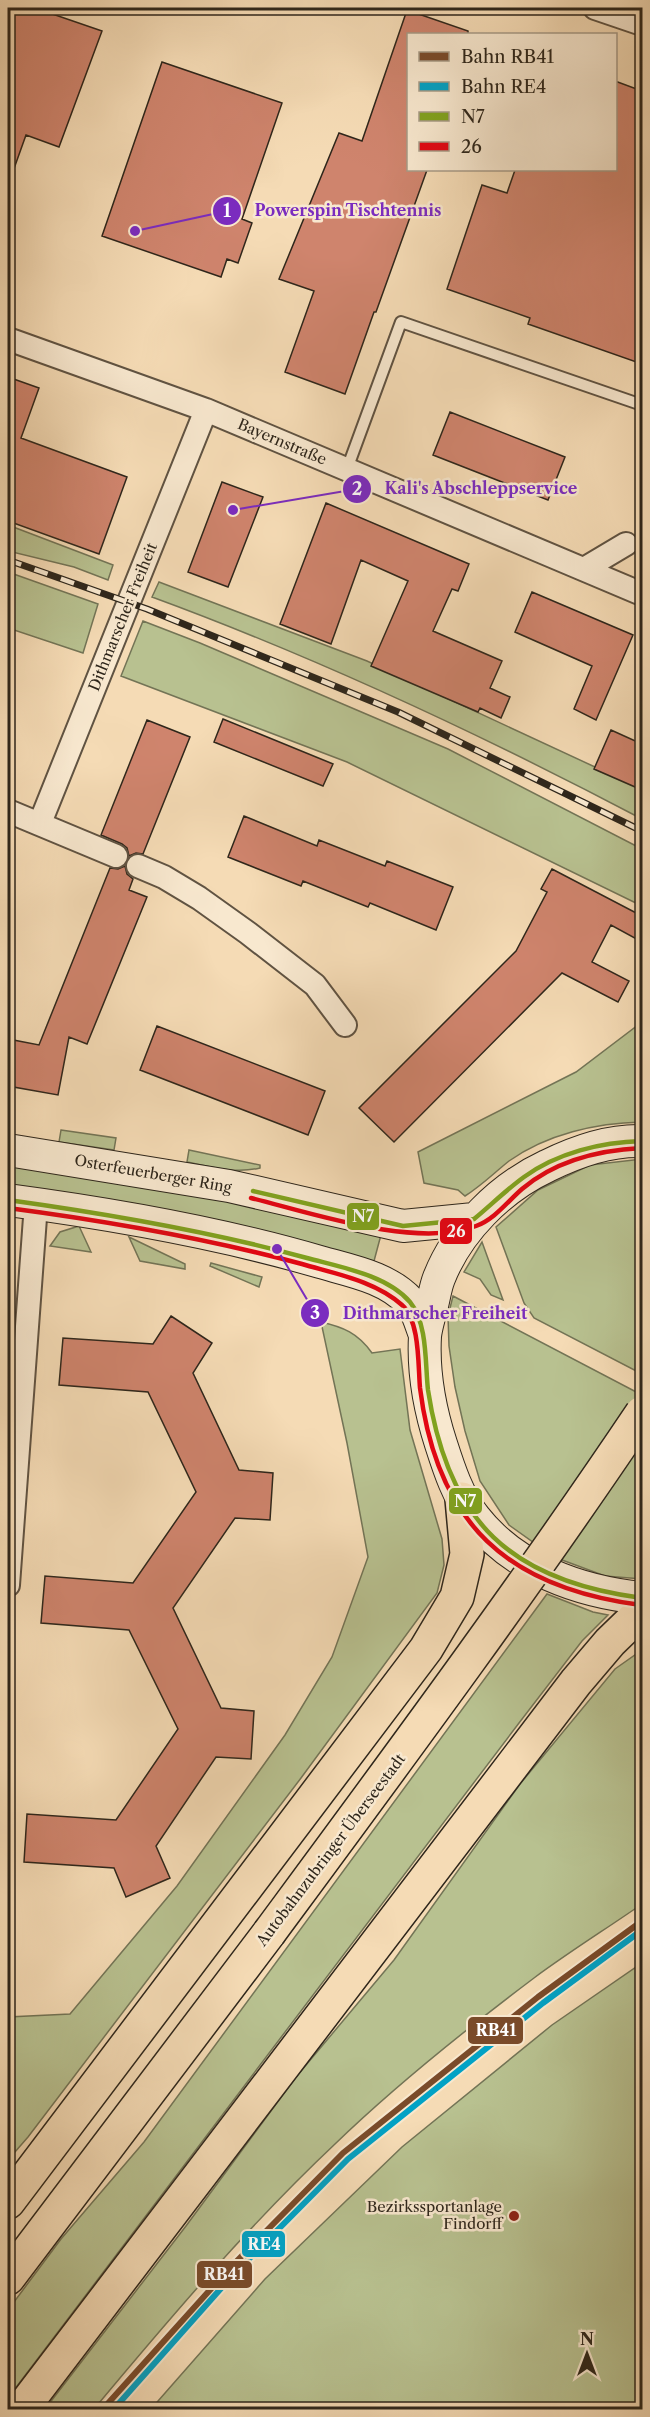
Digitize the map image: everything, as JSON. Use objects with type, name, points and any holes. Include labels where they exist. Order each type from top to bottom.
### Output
[{"type":"highway","name":"Autobahnzubringer Überseestadt","points":[[8,2278],[269,1933],[461,1673],[562,1533],[642,1413]]},
{"type":"highway","points":[[8,2202],[426,1649],[457,1597],[467,1554],[462,1499]]},
{"type":"highway","points":[[21,2409],[576,1682],[610,1642],[642,1611]]},
{"type":"main road","points":[[642,1141],[628,1140],[576,1151],[526,1175],[474,1219],[439,1279],[425,1335],[428,1387],[435,1427],[462,1499],[475,1519],[523,1561],[564,1583],[611,1595],[642,1598]]},
{"type":"main road","name":"Osterfeuerberger Ring","points":[[8,1150],[229,1186],[403,1226],[474,1219]]},
{"type":"main road","points":[[22,1202],[155,1223],[277,1249],[359,1273],[382,1281],[411,1303],[425,1335]]},
{"type":"street","points":[[595,8],[642,24]]},
{"type":"street","name":"Bayernstraße","points":[[8,339],[206,410],[642,594]]},
{"type":"street","name":"Dithmarscher Freiheit","points":[[40,823],[206,410]]},
{"type":"street","points":[[584,569],[626,544]]},
{"type":"street","points":[[8,811],[116,856]]},
{"type":"street","points":[[138,866],[164,877],[199,898],[248,933],[315,986],[345,1025]]},
{"type":"street","points":[[8,1585],[22,1202]]},
{"type":"lane","points":[[347,469],[401,322],[642,405]]},
{"type":"green space","points":[[8,525],[113,565],[108,580],[74,567],[8,551]]},
{"type":"green space","points":[[8,572],[98,604],[83,653],[8,628]]},
{"type":"green space","points":[[159,582],[367,661],[595,767],[642,786],[642,819],[523,758],[401,700],[278,646],[152,597]]},
{"type":"green space","points":[[143,621],[448,749],[642,849],[642,906],[347,762],[121,676]]},
{"type":"green space","points":[[642,1022],[642,1122],[590,1128],[539,1144],[509,1161],[465,1196],[458,1190],[424,1183],[418,1152],[576,1072]]},
{"type":"green space","points":[[61,1130],[116,1138],[114,1150],[59,1142]]},
{"type":"green space","points":[[189,1150],[260,1165],[260,1168],[232,1170],[187,1162]]},
{"type":"green space","points":[[8,1159],[382,1231],[374,1261],[225,1226],[8,1194]]},
{"type":"green space","points":[[642,1159],[642,1374],[534,1318],[524,1303],[496,1227],[538,1190],[590,1165]]},
{"type":"green space","points":[[79,1226],[91,1252],[50,1246],[60,1232]]},
{"type":"green space","points":[[129,1237],[185,1264],[185,1269],[140,1261]]},
{"type":"green space","points":[[482,1242],[503,1300],[491,1295],[480,1279],[464,1272]]},
{"type":"green space","points":[[211,1263],[262,1277],[259,1287],[210,1266]]},
{"type":"green space","points":[[453,1296],[642,1395],[642,1579],[605,1576],[554,1557],[509,1525],[480,1481],[465,1431],[449,1346],[448,1316]]},
{"type":"green space","points":[[321,1322],[350,1332],[361,1340],[372,1353],[400,1349],[410,1430],[442,1539],[444,1565],[437,1593],[301,1778],[28,2137],[8,2160],[8,2017],[70,2014],[177,1886],[285,1735],[332,1657],[368,1557]]},
{"type":"green space","points":[[547,1594],[593,1612],[608,1615],[582,1641],[519,1723],[8,2398],[8,2310],[61,2239],[144,2142]]},
{"type":"green space","points":[[642,1650],[642,1904],[508,1998],[432,2058],[359,2122],[271,2207],[94,2409],[45,2409],[186,2226],[296,2077],[394,1960],[520,1784],[615,1669]]},
{"type":"green space","name":"Bezirkssportanlage Findorff","points":[[642,1963],[642,2409],[151,2409],[265,2279],[402,2147],[552,2025]]},
{"type":"building","points":[[8,8],[35,8],[102,31],[59,147],[26,135],[11,177],[8,177]]},
{"type":"building","points":[[407,10],[468,31],[468,33],[407,33],[407,171],[427,171],[345,394],[285,372],[314,291],[279,279],[339,133],[362,141]]},
{"type":"building","points":[[162,62],[282,103],[242,219],[252,223],[238,263],[227,259],[221,277],[102,236]]},
{"type":"building","points":[[617,82],[642,91],[642,364],[528,324],[530,318],[447,289],[482,185],[507,193],[515,171],[617,171]]},
{"type":"building","points":[[8,377],[39,388],[21,438],[127,477],[99,554],[8,521]]},
{"type":"building","points":[[450,412],[565,457],[548,500],[433,455]]},
{"type":"building","points":[[222,482],[263,497],[228,587],[188,572]]},
{"type":"building","points":[[326,503],[469,564],[458,591],[452,589],[433,631],[502,661],[490,688],[510,697],[501,718],[480,708],[478,712],[371,666],[408,581],[361,560],[331,644],[280,624]]},
{"type":"building","points":[[532,592],[633,635],[596,720],[574,709],[592,666],[515,632]]},
{"type":"building","points":[[223,719],[333,764],[323,786],[214,742]]},
{"type":"building","points":[[147,720],[190,737],[143,854],[136,853],[129,856],[127,848],[122,844],[101,835]]},
{"type":"building","points":[[611,730],[642,744],[642,790],[594,769]]},
{"type":"building","points":[[244,816],[317,846],[319,840],[385,866],[387,861],[453,887],[436,930],[370,903],[368,907],[303,881],[301,886],[228,857]]},
{"type":"building","points":[[125,866],[127,874],[133,879],[129,890],[147,897],[87,1044],[69,1037],[58,1095],[8,1086],[8,1039],[39,1045],[110,868],[118,869]]},
{"type":"building","points":[[552,869],[642,916],[642,942],[611,925],[592,962],[629,981],[618,1002],[562,973],[394,1142],[359,1108],[516,951],[547,892],[541,889]]},
{"type":"building","points":[[157,1026],[325,1091],[308,1135],[140,1070]]},
{"type":"building","points":[[171,1316],[212,1343],[193,1373],[239,1470],[273,1473],[270,1520],[235,1518],[173,1608],[221,1708],[254,1711],[251,1759],[216,1757],[156,1846],[170,1878],[126,1897],[114,1868],[24,1862],[27,1814],[116,1820],[178,1729],[129,1630],[41,1623],[45,1576],[133,1583],[196,1492],[148,1392],[59,1385],[63,1338],[153,1344]]},
{"type":"railway","points":[[8,560],[147,609],[398,712],[642,831]]},
{"type":"rail line","name":"RB41","points":[[102,2410],[227,2271],[343,2153],[538,1997],[642,1921]]},
{"type":"rail line","name":"RE4","points":[[113,2410],[232,2276],[348,2159],[543,2003],[642,1930]]},
{"type":"transit line","name":"N7","points":[[474,1219],[517,1182],[551,1161],[580,1150],[642,1141]]},
{"type":"transit line","name":"26","points":[[251,1198],[364,1226],[424,1233],[452,1232],[483,1223],[535,1179],[563,1164],[594,1154],[642,1148]]},
{"type":"transit line","name":"N7","points":[[253,1191],[403,1226],[474,1219]]},
{"type":"transit line","name":"N7","points":[[8,1200],[196,1231],[348,1269],[389,1285],[410,1302],[420,1322],[425,1345],[428,1390],[438,1436],[451,1476],[470,1509],[493,1537],[522,1560],[556,1577],[596,1590],[642,1598]]},
{"type":"transit line","name":"26","points":[[8,1208],[119,1225],[229,1246],[341,1275],[380,1290],[402,1305],[412,1321],[417,1344],[420,1388],[429,1436],[443,1477],[462,1512],[487,1541],[517,1565],[553,1583],[594,1596],[641,1605]]},
{"type":"place","name":"Powerspin Tischtennis","points":[[135,231]]},
{"type":"place","name":"Kali's Abschleppservice","points":[[233,510]]},
{"type":"place","name":"Dithmarscher Freiheit","points":[[277,1249]]},
{"type":"place","name":"Bezirkssportanlage Findorff","points":[[514,2216]]}]
